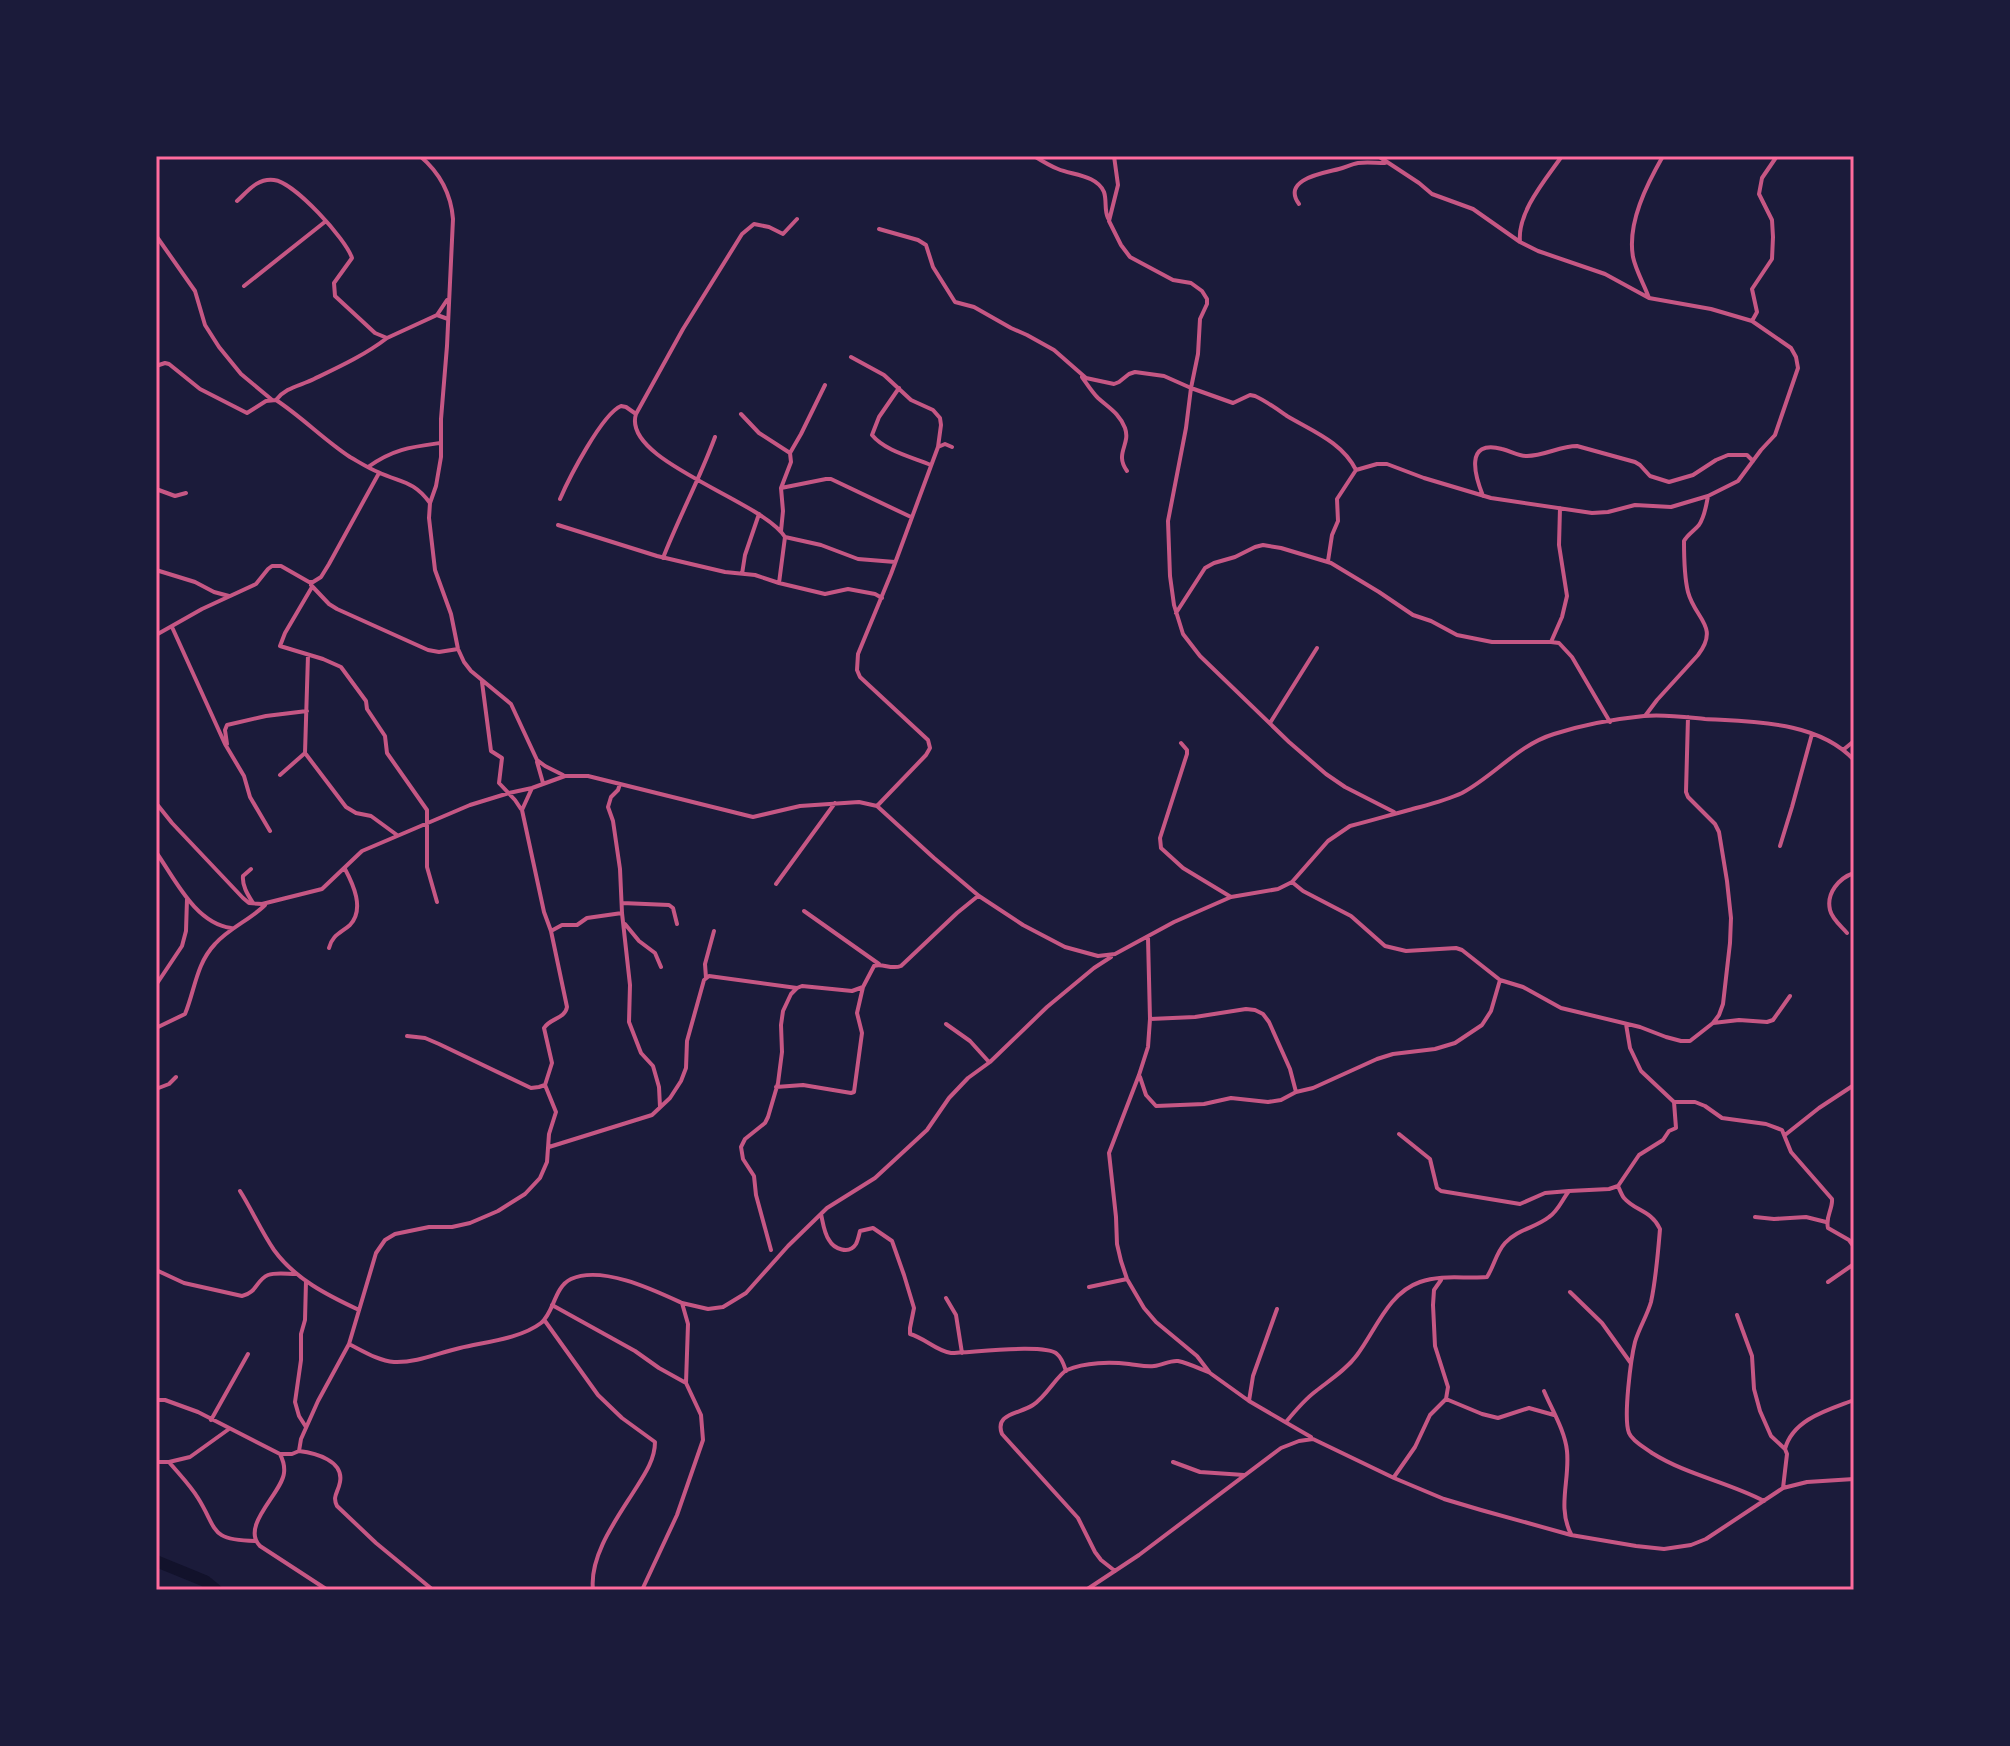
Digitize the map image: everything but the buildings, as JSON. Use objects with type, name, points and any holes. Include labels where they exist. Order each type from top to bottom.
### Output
[{"type":"street","points":[[420,156],[442,179],[452,205],[453,219],[439,472],[429,518],[435,570],[451,614],[458,649],[471,671],[511,704],[537,760],[543,783]]},
{"type":"street","points":[[1034,156],[1057,169],[1098,184],[1103,190],[1105,212],[1130,257],[1173,280],[1191,283],[1207,299],[1200,319],[1198,354],[1168,521],[1170,576],[1183,634],[1191,646],[1326,774],[1396,813]]},
{"type":"street","points":[[1109,221],[1118,185],[1114,156]]},
{"type":"street","points":[[1328,562],[1332,535],[1338,521],[1337,499],[1356,470],[1377,464],[1387,464],[1483,496],[1600,513],[1635,505],[1671,507],[1708,496],[1738,481],[1775,435],[1798,368],[1791,348],[1752,321],[1711,309],[1649,298],[1605,274],[1538,251],[1473,209],[1432,194],[1378,156]]},
{"type":"street","points":[[1520,242],[1519,233],[1534,196],[1562,156]]},
{"type":"street","points":[[1649,298],[1636,266],[1632,244],[1641,204],[1663,156]]},
{"type":"street","points":[[1752,321],[1757,312],[1752,289],[1772,259],[1773,248],[1772,220],[1760,198],[1760,186],[1777,156]]},
{"type":"street","points":[[1299,204],[1295,192],[1306,179],[1358,163],[1387,163]]},
{"type":"street","points":[[237,201],[261,181],[278,180],[291,188],[326,221],[352,255],[351,262],[334,283],[335,296],[375,333],[387,338]]},
{"type":"street","points":[[779,583],[785,537],[781,531],[759,514],[669,464],[636,432],[634,424],[636,414],[677,339],[742,234],[754,224],[783,234],[797,219]]},
{"type":"street","points":[[244,286],[326,221]]},
{"type":"street","points":[[879,229],[926,245],[933,267],[955,302],[974,307],[1054,350],[1081,375],[1094,394],[1114,410],[1124,425],[1127,435],[1121,456],[1127,471]]},
{"type":"street","points":[[157,237],[195,291],[205,325],[241,374],[350,457],[379,473],[411,485],[421,491],[430,503]]},
{"type":"street","points":[[156,366],[169,364],[200,389],[247,413],[289,388],[343,365],[387,338],[437,315],[449,298]]},
{"type":"street","points":[[437,315],[448,319]]},
{"type":"street","points":[[851,357],[884,375],[911,400],[933,410],[941,425],[938,447],[858,654],[860,677],[928,740],[930,748],[877,806]]},
{"type":"street","points":[[1081,375],[1114,384],[1135,372],[1164,376],[1233,403],[1250,395],[1259,397],[1325,436],[1356,470]]},
{"type":"street","points":[[781,531],[781,488],[791,462],[790,453],[825,385]]},
{"type":"street","points":[[899,388],[879,417],[872,435],[880,442],[931,465]]},
{"type":"street","points":[[560,499],[581,458],[613,411],[621,406],[636,414]]},
{"type":"street","points":[[741,414],[759,433],[790,453]]},
{"type":"street","points":[[663,558],[715,437]]},
{"type":"street","points":[[368,467],[390,452],[440,443]]},
{"type":"street","points":[[938,447],[945,444],[952,447]]},
{"type":"street","points":[[1483,496],[1476,479],[1475,459],[1479,453],[1490,448],[1530,456],[1577,446],[1635,462],[1656,480],[1669,482],[1693,475],[1728,455],[1747,455],[1753,461]]},
{"type":"street","points":[[379,473],[321,577],[310,584],[280,645],[281,648],[341,667],[366,701],[367,709],[384,733],[387,753],[428,813],[427,867],[437,902]]},
{"type":"street","points":[[781,488],[831,479],[911,517]]},
{"type":"street","points":[[156,489],[175,496],[186,493]]},
{"type":"street","points":[[1645,716],[1704,648],[1708,629],[1693,606],[1687,588],[1684,541],[1704,516],[1708,496]]},
{"type":"street","points":[[1551,642],[1567,596],[1559,545],[1560,507]]},
{"type":"street","points":[[742,574],[759,514]]},
{"type":"street","points":[[558,525],[663,558],[755,575],[825,594],[848,589],[882,598]]},
{"type":"street","points":[[785,537],[821,545],[858,559],[895,562]]},
{"type":"street","points":[[1176,613],[1205,568],[1255,547],[1281,548],[1328,562],[1413,615],[1457,635],[1492,642],[1559,643],[1572,657],[1610,722]]},
{"type":"street","points":[[156,635],[256,584],[272,566],[281,566],[310,584],[337,609],[428,650],[458,649]]},
{"type":"street","points":[[156,570],[231,596]]},
{"type":"street","points":[[172,627],[228,749],[244,776],[250,797],[270,831]]},
{"type":"street","points":[[1270,723],[1317,648]]},
{"type":"street","points":[[308,655],[305,753],[346,807],[371,816],[397,835]]},
{"type":"street","points":[[481,680],[491,751],[502,758],[499,783],[519,805],[523,815]]},
{"type":"street","points":[[228,749],[227,725],[307,711]]},
{"type":"street","points":[[349,1344],[391,1362],[407,1362],[485,1344],[545,1321],[566,1283],[573,1278],[590,1276],[629,1281],[682,1303],[708,1309],[738,1300],[827,1208],[875,1178],[927,1130],[954,1092],[1094,968],[1174,922],[1231,897],[1278,889],[1292,882],[1328,841],[1350,826],[1442,801],[1463,792],[1540,739],[1583,726],[1645,716],[1688,717],[1780,725],[1837,745],[1854,760]]},
{"type":"street","points":[[1292,882],[1351,916],[1385,946],[1406,951],[1456,948],[1500,980],[1523,987],[1561,1008],[1690,1041],[1713,1023],[1723,1004],[1731,918],[1719,832],[1686,792],[1688,717]]},
{"type":"street","points":[[1780,846],[1812,734]]},
{"type":"street","points":[[1843,750],[1854,741]]},
{"type":"street","points":[[1181,743],[1187,754],[1160,838],[1161,848],[1183,868],[1231,897]]},
{"type":"street","points":[[280,775],[305,753]]},
{"type":"street","points":[[537,760],[565,776]]},
{"type":"street","points":[[156,803],[243,898],[253,903],[267,903],[316,892],[362,851],[397,835],[470,805],[565,776],[588,776],[753,817],[800,806],[859,802],[877,806],[979,896],[1023,925],[1065,947],[1098,956],[1115,954]]},
{"type":"street","points":[[620,784],[608,807],[617,843],[630,985],[630,1028],[641,1053],[653,1066],[660,1107]]},
{"type":"street","points":[[299,1451],[326,1384],[349,1344],[376,1253],[385,1240],[395,1234],[429,1227],[470,1223],[498,1211],[525,1194],[540,1178],[547,1162],[549,1134],[556,1112],[545,1085],[552,1063],[544,1028],[564,1014],[567,1007],[522,810],[532,788]]},
{"type":"street","points":[[776,884],[835,803]]},
{"type":"street","points":[[156,852],[206,919],[233,929]]},
{"type":"street","points":[[251,869],[243,879],[253,903]]},
{"type":"street","points":[[329,948],[332,938],[350,924],[355,914],[356,892],[345,869]]},
{"type":"street","points":[[1847,933],[1830,910],[1830,899],[1839,880],[1854,873]]},
{"type":"street","points":[[804,911],[879,964],[891,967],[901,966],[979,896]]},
{"type":"street","points":[[156,985],[182,946],[186,931],[187,897]]},
{"type":"street","points":[[156,1028],[185,1014],[197,972],[214,944],[267,903]]},
{"type":"street","points":[[622,903],[669,905],[673,908],[677,924]]},
{"type":"street","points":[[551,931],[560,925],[577,925],[587,918],[622,913]]},
{"type":"street","points":[[624,922],[639,941],[653,951],[661,967]]},
{"type":"street","points":[[549,1147],[652,1115],[670,1098],[686,1068],[687,1041],[706,978],[705,964],[714,931]]},
{"type":"street","points":[[1148,938],[1148,1047],[1109,1153],[1117,1244],[1127,1279],[1144,1308],[1197,1356],[1210,1373]]},
{"type":"street","points":[[776,1087],[803,1085],[854,1092],[862,1033],[857,1013],[863,987],[871,970],[879,964]]},
{"type":"street","points":[[706,978],[712,976],[797,988],[807,986],[852,991],[863,987]]},
{"type":"street","points":[[1139,1075],[1146,1095],[1156,1106],[1204,1104],[1236,1098],[1268,1102],[1281,1100],[1377,1059],[1455,1043],[1482,1025],[1491,1011],[1500,980]]},
{"type":"street","points":[[771,1250],[756,1195],[755,1179],[743,1159],[741,1147],[745,1139],[766,1121],[782,1052],[780,1030],[783,1011],[797,988]]},
{"type":"street","points":[[1713,1023],[1773,1020],[1790,996]]},
{"type":"street","points":[[1150,1019],[1195,1017],[1246,1009],[1263,1014],[1290,1069],[1296,1092]]},
{"type":"street","points":[[946,1024],[970,1041],[989,1062]]},
{"type":"street","points":[[1399,1134],[1430,1159],[1437,1188],[1441,1191],[1520,1204],[1545,1193],[1618,1186],[1639,1155],[1676,1128],[1674,1102],[1641,1071],[1630,1048],[1626,1024]]},
{"type":"street","points":[[407,1036],[425,1038],[531,1088],[545,1085]]},
{"type":"street","points":[[157,1090],[176,1077]]},
{"type":"street","points":[[1785,1135],[1854,1085]]},
{"type":"street","points":[[1674,1102],[1695,1102],[1722,1118],[1775,1126],[1782,1130],[1791,1152],[1832,1199],[1826,1222],[1828,1228],[1849,1240],[1854,1247]]},
{"type":"street","points":[[1618,1186],[1624,1198],[1642,1209],[1660,1229],[1652,1298],[1636,1341],[1632,1364],[1627,1420],[1629,1433],[1653,1454],[1689,1472],[1764,1501]]},
{"type":"street","points":[[240,1191],[289,1269],[335,1299],[359,1310]]},
{"type":"street","points":[[1286,1422],[1304,1401],[1356,1356],[1397,1296],[1406,1288],[1443,1278],[1487,1277],[1502,1246],[1516,1233],[1550,1217],[1569,1191]]},
{"type":"street","points":[[821,1214],[828,1239],[841,1250],[856,1245],[860,1231],[866,1228],[873,1228],[887,1237],[894,1247],[914,1304],[910,1334],[919,1336],[943,1352],[1038,1349],[1057,1354],[1066,1371]]},
{"type":"street","points":[[1755,1217],[1806,1217],[1826,1222]]},
{"type":"street","points":[[1828,1282],[1854,1264]]},
{"type":"street","points":[[156,1270],[184,1283],[246,1296],[264,1277],[296,1274]]},
{"type":"street","points":[[1394,1478],[1415,1447],[1430,1415],[1446,1399],[1448,1387],[1435,1346],[1433,1305],[1434,1290],[1443,1278]]},
{"type":"street","points":[[1089,1287],[1127,1279]]},
{"type":"street","points":[[306,1281],[305,1320],[295,1402],[306,1428]]},
{"type":"street","points":[[1570,1292],[1602,1323],[1632,1364]]},
{"type":"street","points":[[946,1298],[956,1315],[962,1353]]},
{"type":"street","points":[[642,1590],[677,1515],[703,1440],[701,1415],[686,1383],[688,1324],[682,1303]]},
{"type":"street","points":[[552,1305],[686,1383]]},
{"type":"street","points":[[1249,1401],[1253,1376],[1277,1309]]},
{"type":"street","points":[[1737,1315],[1752,1356],[1754,1389],[1760,1411],[1771,1436],[1785,1449],[1788,1459],[1783,1488]]},
{"type":"street","points":[[545,1321],[598,1395],[622,1418],[655,1442],[649,1465],[599,1552],[591,1578],[593,1590]]},
{"type":"street","points":[[211,1420],[248,1354]]},
{"type":"street","points":[[1115,1571],[1095,1552],[1078,1518],[1002,1434],[1000,1428],[1003,1418],[1033,1406],[1066,1371],[1103,1364],[1155,1366],[1177,1361],[1210,1373],[1249,1401],[1313,1439],[1444,1499],[1571,1535],[1636,1546],[1679,1548],[1706,1539],[1783,1488],[1807,1482],[1854,1479]]},
{"type":"street","points":[[1544,1391],[1568,1452],[1564,1516],[1571,1535]]},
{"type":"street","points":[[1446,1399],[1498,1418],[1529,1408],[1555,1415]]},
{"type":"street","points":[[156,1400],[176,1404],[280,1454],[299,1451],[319,1456],[337,1466],[340,1472],[334,1497],[337,1506],[433,1590]]},
{"type":"street","points":[[1785,1449],[1790,1436],[1805,1422],[1854,1400]]},
{"type":"street","points":[[156,1462],[169,1462],[196,1454],[229,1429]]},
{"type":"street","points":[[1086,1590],[1139,1555],[1281,1448],[1313,1439]]},
{"type":"street","points":[[280,1454],[284,1477],[258,1521],[255,1541],[326,1589]]},
{"type":"street","points":[[169,1462],[200,1501],[213,1528],[235,1541],[255,1541]]},
{"type":"street","points":[[1173,1462],[1200,1472],[1247,1475]]},
{"type":"waterway","points":[[156,1561],[205,1581],[216,1590]]}]
